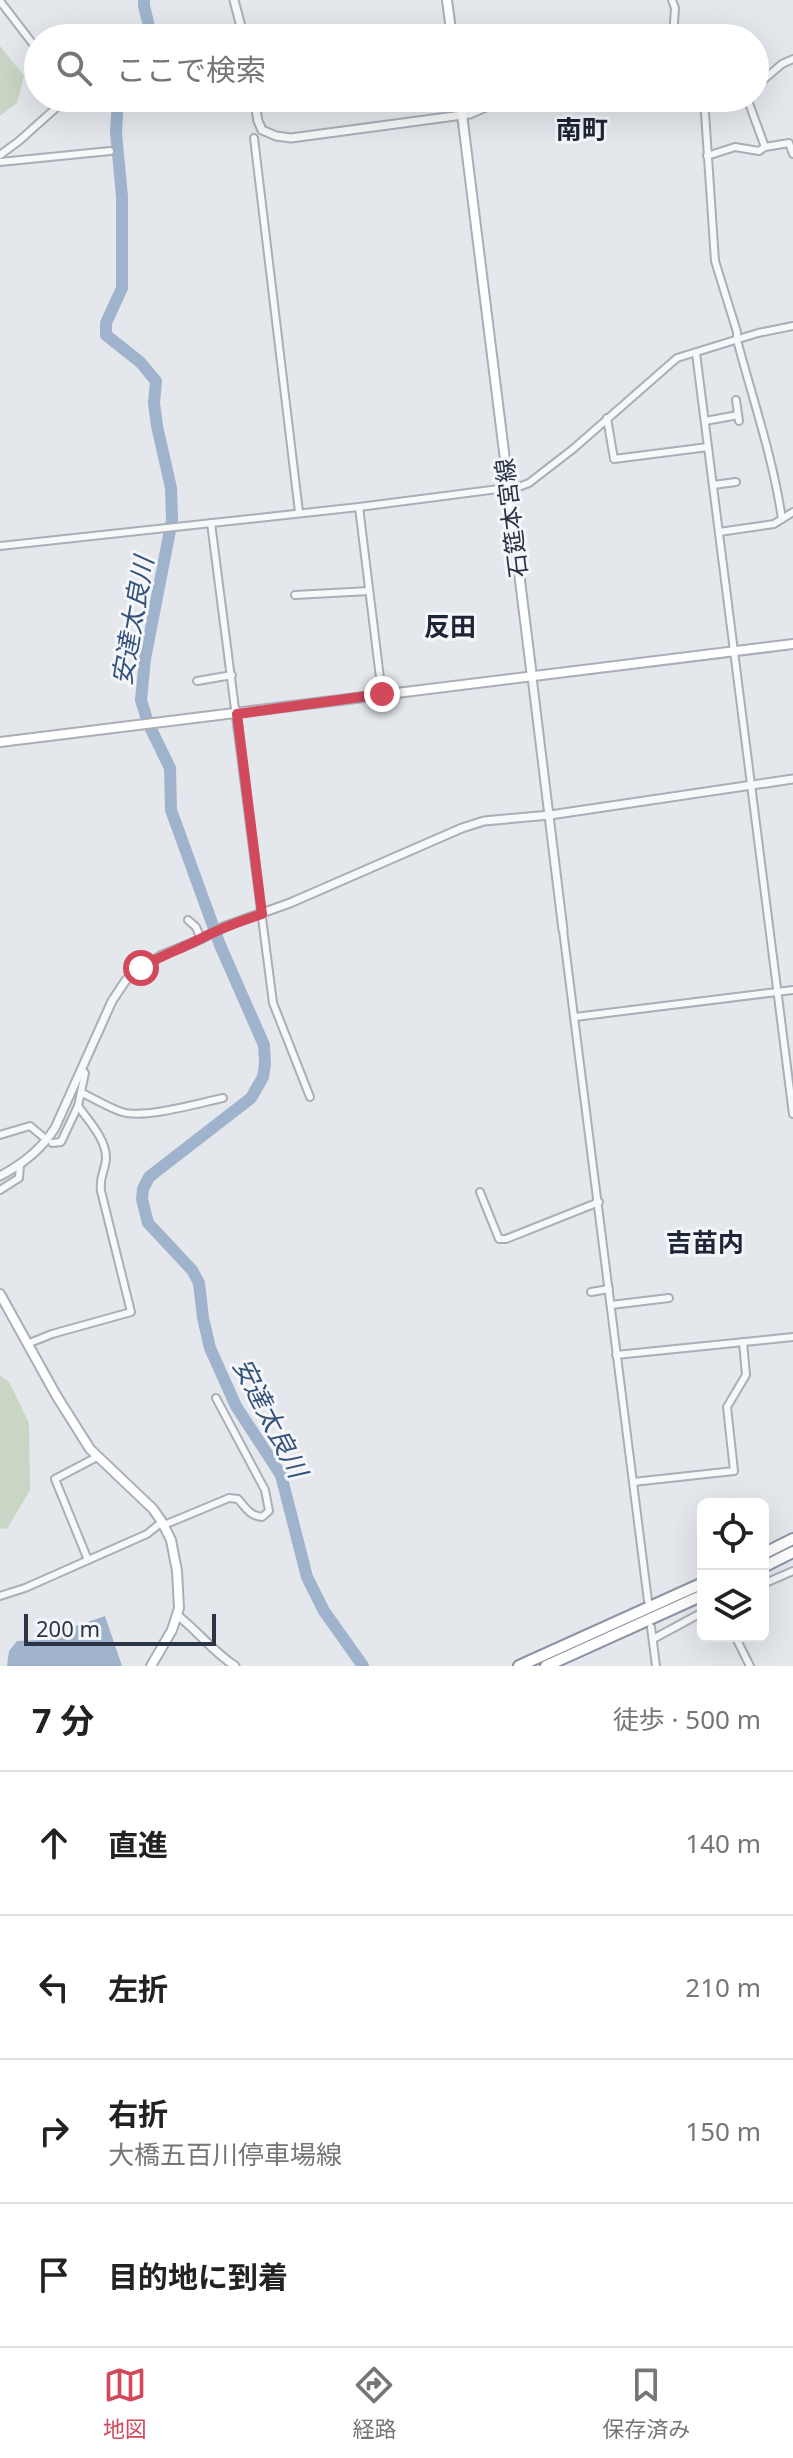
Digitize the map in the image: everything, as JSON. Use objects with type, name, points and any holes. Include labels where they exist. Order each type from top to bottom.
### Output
[{"type":"highway","points":[[769,1551],[793,1539]]},
{"type":"highway","points":[[769,1564],[793,1552]]},
{"type":"highway","points":[[518,1666],[697,1586]]},
{"type":"highway","points":[[546,1666],[697,1598]]},
{"type":"main road","points":[[447,0],[450,24]]},
{"type":"main road","name":"石筵本宮線","points":[[462,112],[532,677]]},
{"type":"main road","points":[[0,742],[793,644]]},
{"type":"main road","points":[[0,1294],[76,1429],[97,1457],[142,1499],[163,1524],[175,1558],[179,1601],[168,1638],[151,1666]]},
{"type":"street","points":[[234,0],[240,24]]},
{"type":"street","points":[[672,0],[674,24]]},
{"type":"street","points":[[0,1],[24,32]]},
{"type":"street","points":[[769,75],[793,59]]},
{"type":"street","points":[[0,155],[51,112]]},
{"type":"street","points":[[256,112],[262,130],[291,138],[474,112]]},
{"type":"street","points":[[705,112],[715,261],[737,332],[782,519]]},
{"type":"street","points":[[752,112],[765,147]]},
{"type":"street","points":[[262,130],[254,138],[299,512]]},
{"type":"street","points":[[707,156],[735,147],[759,151],[789,143],[793,154]]},
{"type":"street","points":[[0,162],[110,151]]},
{"type":"street","points":[[0,546],[508,490],[529,483],[677,358],[793,326]]},
{"type":"street","points":[[696,353],[793,1114]]},
{"type":"street","points":[[705,421],[738,418],[736,400]]},
{"type":"street","points":[[607,418],[614,459],[708,447]]},
{"type":"street","points":[[713,485],[736,482]]},
{"type":"street","points":[[359,507],[382,694]]},
{"type":"street","points":[[719,532],[768,526],[793,512]]},
{"type":"street","points":[[211,523],[273,1003],[310,1097]]},
{"type":"street","points":[[295,595],[369,591]]},
{"type":"street","points":[[197,681],[232,675]]},
{"type":"street","points":[[532,677],[648,1601]]},
{"type":"street","points":[[0,1176],[41,1148],[55,1128],[112,1001],[126,980],[152,961],[223,927],[262,914],[484,821],[550,815],[793,779]]},
{"type":"street","points":[[188,920],[203,937]]},
{"type":"street","points":[[575,1017],[793,990]]},
{"type":"street","points":[[52,1143],[61,1142],[78,1106],[85,1073],[81,1069]]},
{"type":"street","points":[[82,1093],[123,1113],[177,1108],[223,1098]]},
{"type":"street","points":[[27,1344],[131,1312],[101,1191],[100,1175],[106,1154],[78,1106]]},
{"type":"street","points":[[0,1135],[30,1126],[42,1136]]},
{"type":"street","points":[[0,1190],[19,1178],[20,1165]]},
{"type":"street","points":[[480,1192],[499,1239],[506,1239],[599,1202]]},
{"type":"street","points":[[591,1292],[609,1289]]},
{"type":"street","points":[[611,1305],[669,1298]]},
{"type":"street","points":[[616,1355],[793,1337]]},
{"type":"street","points":[[633,1482],[734,1471],[727,1407],[746,1375],[743,1342]]},
{"type":"street","points":[[0,1596],[25,1588],[163,1524],[229,1498],[238,1499],[247,1511],[257,1516],[262,1517],[269,1511],[265,1490],[216,1398]]},
{"type":"street","points":[[88,1560],[55,1479],[97,1457]]},
{"type":"street","points":[[769,1581],[793,1571]]},
{"type":"street","points":[[177,1615],[194,1628],[218,1655],[235,1666]]},
{"type":"street","points":[[653,1639],[697,1615]]},
{"type":"street","points":[[651,1627],[656,1666]]},
{"type":"street","points":[[738,1642],[750,1666]]},
{"type":"green space","points":[[0,46],[24,76],[17,103],[0,116]]},
{"type":"green space","points":[[0,1375],[9,1382],[29,1423],[30,1490],[7,1529],[0,1528]]},
{"type":"water","points":[[105,1616],[122,1666],[7,1666],[9,1651],[17,1641],[41,1640],[61,1624],[73,1627]]},
{"type":"waterway","name":"安達太良川","points":[[144,0],[148,24]]},
{"type":"waterway","name":"安達太良川","points":[[117,112],[122,196],[122,288],[106,323],[106,335],[140,362],[156,381],[154,403],[157,426],[171,488],[172,520],[145,659],[141,700],[148,723],[170,768],[171,810],[220,945],[264,1045],[265,1064],[263,1077],[251,1098],[149,1177],[142,1199],[148,1223],[192,1270],[199,1283],[210,1348],[236,1406],[281,1475],[307,1577],[324,1611],[363,1666]]},
{"type":"district","name":"南町","points":[[582,130]]},
{"type":"district","name":"反田","points":[[450,627]]},
{"type":"district","name":"吉苗内","points":[[705,1243]]},
{"type":"route","points":[[141,968],[223,927],[262,914],[237,714],[382,694]]}]
